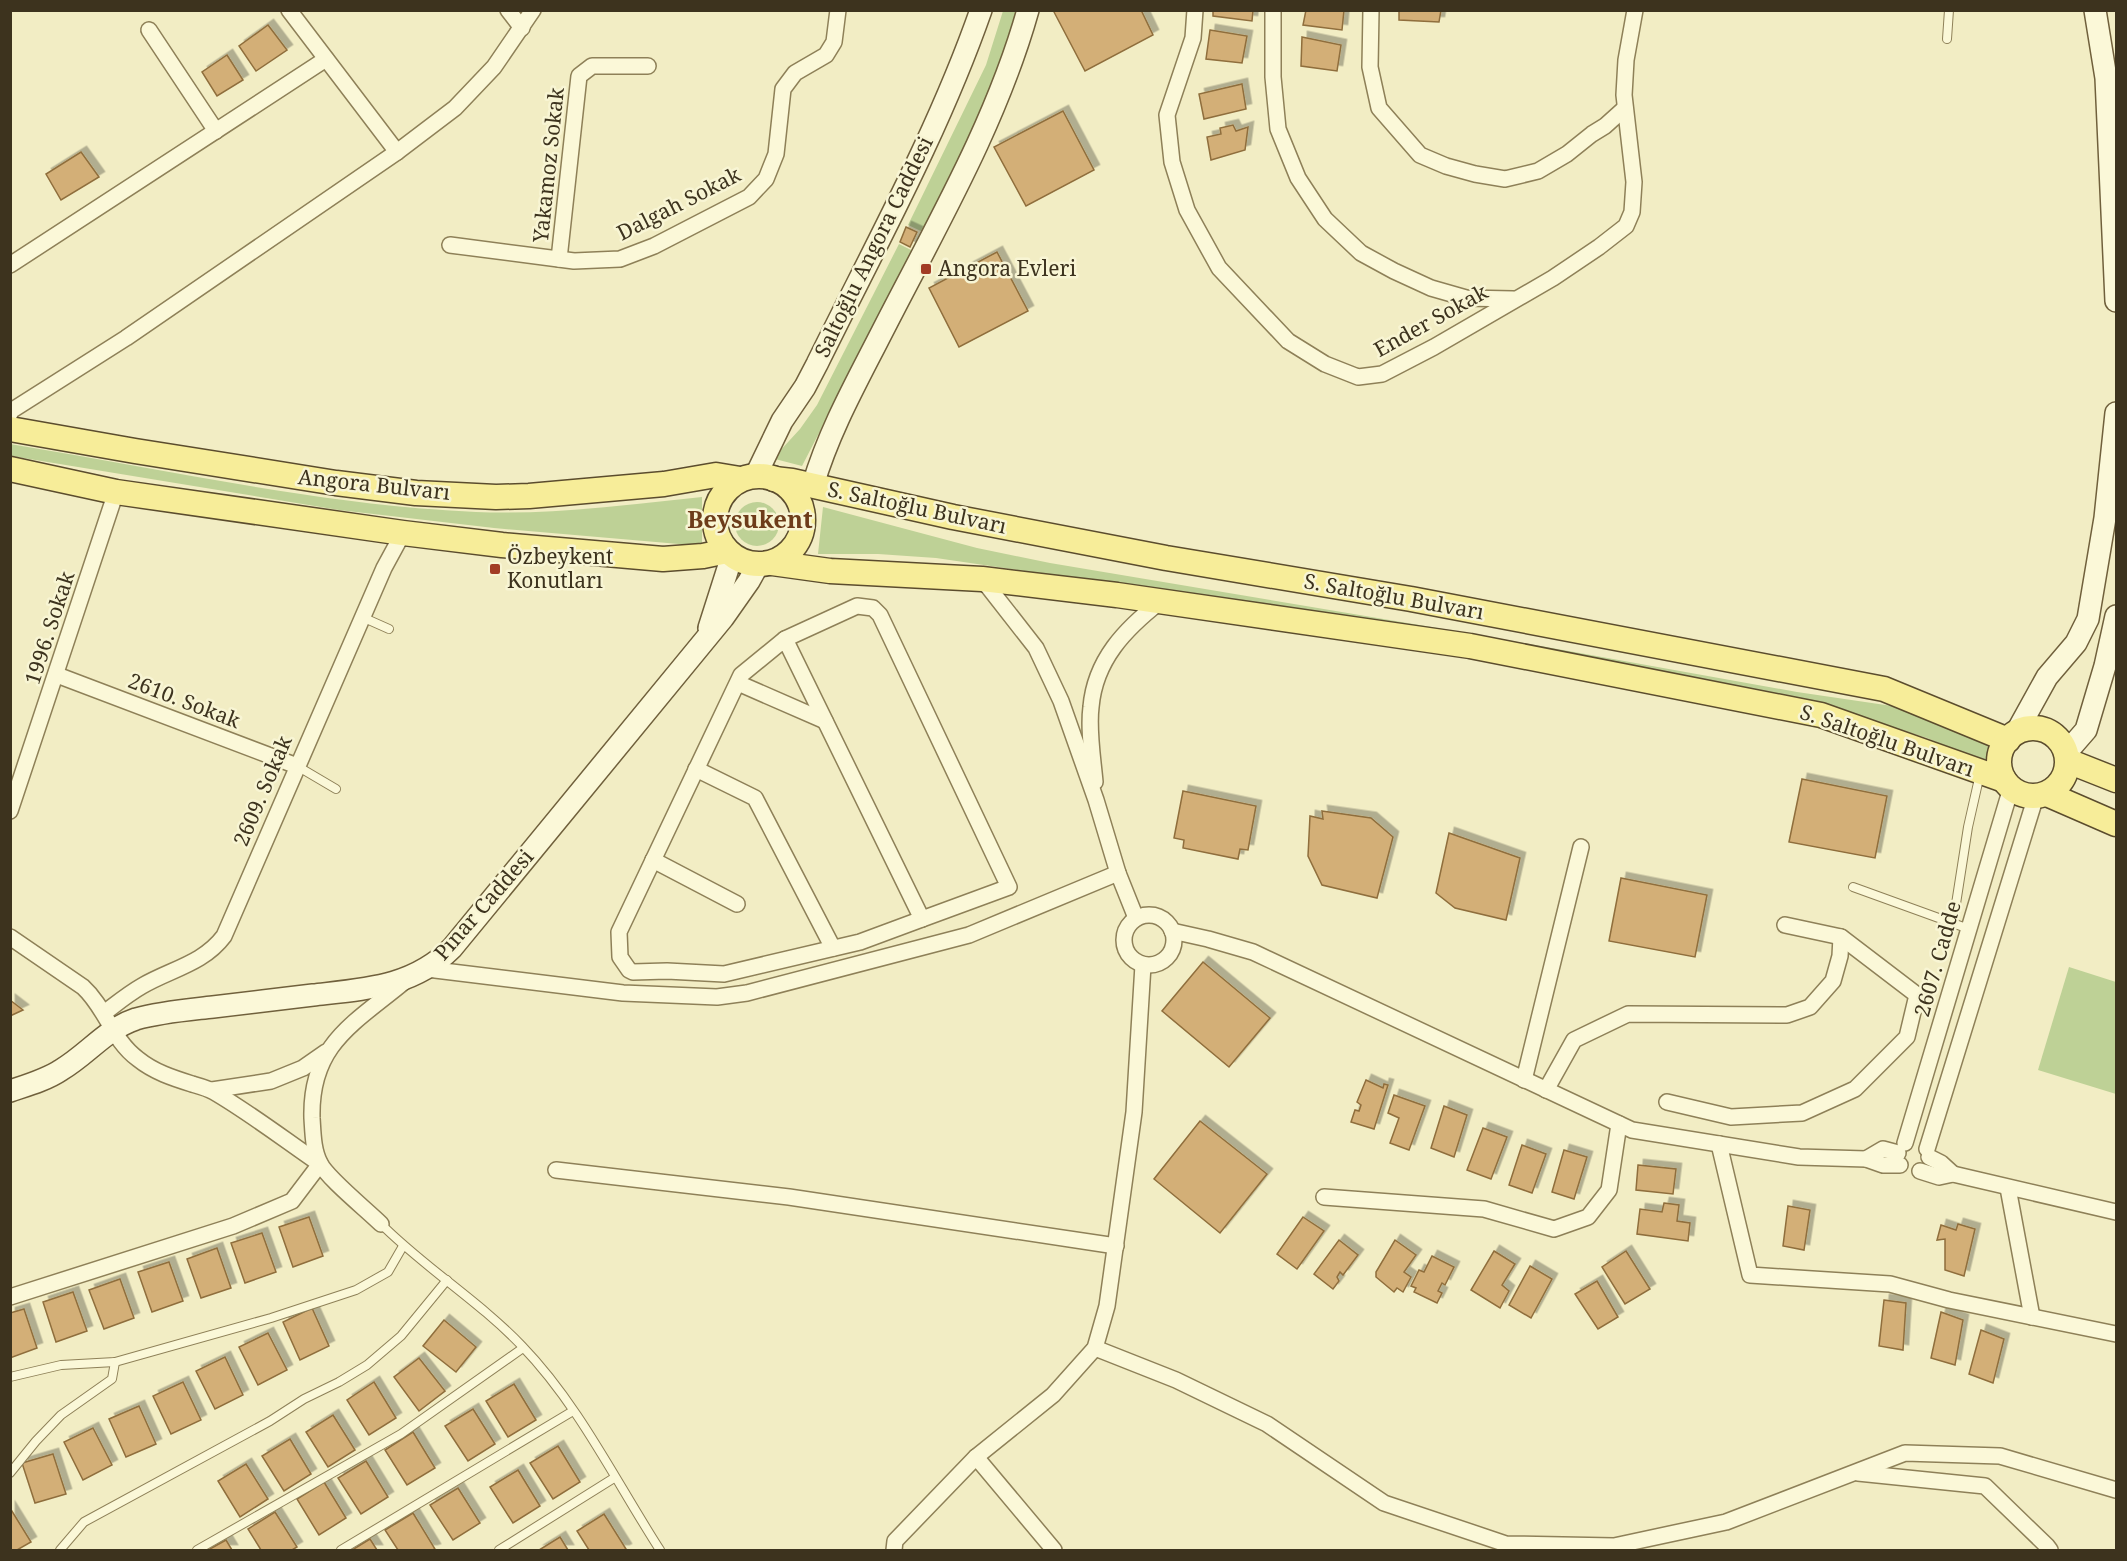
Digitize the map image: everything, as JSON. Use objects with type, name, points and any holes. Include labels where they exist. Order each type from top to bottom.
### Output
[{"type":"main road","name":"Angora Bulvarı","points":[[10,429],[157,455],[416,493],[496,497],[529,496],[644,486],[716,475],[756,478]]},
{"type":"main road","name":"Angora Bulvarı","points":[[14,476],[403,533],[502,545],[663,559],[730,554]]},
{"type":"main road","name":"S. Saltoğlu Bulvarı","points":[[756,478],[813,485],[953,517],[1155,556],[1410,599],[1884,688],[2012,736]]},
{"type":"main road","points":[[756,478],[785,485],[795,495],[802,509],[803,524],[795,546],[784,556],[765,564],[741,561],[730,554],[716,534],[714,513],[723,494],[756,478]]},
{"type":"main road","name":"S. Saltoğlu Bulvarı","points":[[765,564],[830,571],[982,579],[1161,601],[1470,646],[1821,715],[1980,773],[2007,784],[2018,793],[2042,795],[2116,824]]},
{"type":"main road","name":"S. Saltoğlu Bulvarı","points":[[2007,784],[2000,770],[1999,759],[2002,749],[2012,736],[2027,729],[2049,732],[2058,739],[2067,757],[2116,780]]},
{"type":"main road","points":[[2042,795],[2056,788],[2062,780],[2067,757]]},
{"type":"street","points":[[289,10],[397,152]]},
{"type":"street","points":[[508,10],[522,28]]},
{"type":"street","points":[[10,414],[11,411],[126,338],[397,152],[455,108],[494,67],[533,10]]},
{"type":"street","name":"Dalgah Sokak","points":[[450,245],[574,261],[620,259],[654,246],[749,197],[766,179],[776,154],[783,89],[795,74],[826,55],[834,42],[838,10]]},
{"type":"street","name":"Saltoğlu Angora Caddesi","points":[[756,478],[782,420],[805,387],[817,364],[935,123],[981,10]]},
{"type":"street","name":"Saltoğlu Angora Caddesi","points":[[813,485],[827,443],[842,410],[972,156],[1007,74],[1028,10]]},
{"type":"street","name":"Ender Sokak","points":[[1196,10],[1193,38],[1167,115],[1173,162],[1187,210],[1219,268],[1288,341],[1325,364],[1359,377],[1382,374],[1434,347],[1553,278],[1626,226],[1632,212],[1634,182],[1624,95],[1626,60],[1635,10]]},
{"type":"street","points":[[1273,10],[1273,77],[1278,129],[1298,178],[1325,219],[1361,253],[1394,272],[1431,288],[1466,298],[1515,298]]},
{"type":"street","points":[[1371,10],[1370,67],[1379,108],[1420,155],[1446,166],[1504,179],[1538,171],[1567,154],[1625,108]]},
{"type":"street","points":[[2095,10],[2103,54],[2110,138],[2116,301]]},
{"type":"street","points":[[150,30],[216,131]]},
{"type":"street","points":[[10,265],[326,59]]},
{"type":"street","name":"Yakamoz Sokak","points":[[560,259],[579,76],[592,66],[648,66]]},
{"type":"street","points":[[2012,736],[2047,678],[2076,643],[2088,619],[2105,518],[2116,413]]},
{"type":"street","name":"1996. Sokak","points":[[10,811],[116,492]]},
{"type":"street","name":"2609. Sokak","points":[[108,1022],[140,987],[196,961],[217,945],[224,936],[362,617],[403,533]]},
{"type":"street","name":"Pınar Caddesi","points":[[706,637],[730,554]]},
{"type":"street","name":"Pınar Caddesi","points":[[10,1091],[61,1071],[108,1022],[373,988],[418,973],[452,948],[765,564]]},
{"type":"street","points":[[982,579],[1036,648],[1061,701],[1096,800],[1118,873],[1136,918]]},
{"type":"street","points":[[1096,800],[1090,708],[1097,676],[1112,648],[1137,620],[1161,601]]},
{"type":"street","points":[[624,993],[629,970],[620,957],[619,932],[741,675],[785,639],[857,606],[873,608],[880,615],[1008,887],[860,942],[724,974],[629,970]]},
{"type":"street","points":[[2067,757],[2086,730],[2115,630]]},
{"type":"street","points":[[785,639],[922,919]]},
{"type":"street","name":"2610. Sokak","points":[[57,675],[297,766]]},
{"type":"street","points":[[738,682],[825,721]]},
{"type":"street","points":[[696,769],[755,798],[833,948]]},
{"type":"street","name":"2607. Cadde","points":[[1901,1154],[1969,929],[2007,784]]},
{"type":"street","points":[[1920,1171],[1926,1165],[1993,936],[2042,795]]},
{"type":"street","points":[[1524,1080],[1581,847]]},
{"type":"street","points":[[652,860],[737,904]]},
{"type":"street","points":[[212,1090],[271,1081],[303,1068],[326,1052],[349,1027],[418,973],[624,993],[717,997],[780,986],[969,935],[1118,873]]},
{"type":"street","points":[[1153,915],[1161,918],[1172,931],[1173,946],[1166,960],[1159,964],[1143,965],[1129,956],[1125,948],[1125,931],[1136,918],[1153,915]]},
{"type":"street","points":[[1667,1102],[1731,1118],[1802,1113],[1855,1089],[1907,1037],[1917,995],[1841,937],[1785,925]]},
{"type":"street","points":[[1969,929],[1993,936]]},
{"type":"street","points":[[1172,931],[1253,952],[1632,1130],[1799,1157],[1866,1159],[1883,1149],[1901,1154],[1911,1172],[1920,1171],[1939,1177],[1953,1174],[2116,1212]]},
{"type":"street","points":[[10,937],[83,987],[99,1004],[121,1044],[138,1060],[166,1075],[212,1090],[320,1164],[381,1224]]},
{"type":"street","points":[[1546,1090],[1574,1040],[1628,1014],[1786,1015],[1810,1007],[1833,981],[1840,956],[1841,937]]},
{"type":"street","points":[[891,1547],[976,1457],[1053,1395],[1095,1348],[1107,1306],[1134,1112],[1143,965]]},
{"type":"street","points":[[320,1164],[313,1137],[312,1104],[316,1076],[326,1052]]},
{"type":"street","points":[[1324,1197],[1485,1209],[1554,1229],[1588,1216],[1609,1190],[1618,1124]]},
{"type":"street","points":[[1901,1154],[1910,1141],[1920,1142],[1928,1154],[1953,1174]]},
{"type":"street","points":[[1719,1144],[1750,1275],[1890,1284],[1949,1300],[2116,1334]]},
{"type":"street","points":[[10,1297],[233,1226],[282,1206],[292,1201],[320,1164]]},
{"type":"street","points":[[556,1170],[789,1197],[1116,1246]]},
{"type":"street","points":[[2008,1188],[2032,1317]]},
{"type":"street","points":[[1095,1348],[1176,1380],[1267,1424],[1384,1503],[1506,1544],[1614,1546],[1726,1522],[1905,1453],[2000,1456],[2116,1490]]},
{"type":"street","points":[[976,1457],[1054,1551]]},
{"type":"street","points":[[1853,1473],[1985,1486],[2050,1551]]},
{"type":"lane","points":[[1947,39],[1949,10]]},
{"type":"lane","points":[[362,617],[389,629]]},
{"type":"lane","points":[[297,766],[336,789]]},
{"type":"lane","points":[[1953,923],[1968,827],[1980,773]]},
{"type":"lane","points":[[1852,887],[1969,929]]},
{"type":"lane","points":[[381,1224],[403,1246],[490,1315],[524,1348],[565,1397],[659,1550]]},
{"type":"lane","points":[[10,1377],[61,1365],[115,1362],[271,1318],[356,1290],[388,1272],[403,1246]]},
{"type":"lane","points":[[60,1551],[84,1522],[368,1365],[401,1336],[447,1280]]},
{"type":"lane","points":[[197,1551],[401,1434],[524,1348]]},
{"type":"lane","points":[[10,1473],[61,1415],[112,1379],[115,1362]]},
{"type":"lane","points":[[341,1551],[573,1411]]},
{"type":"lane","points":[[499,1551],[614,1478]]},
{"type":"green space","points":[[1003,11],[1019,11],[983,109],[923,232],[908,225],[986,65]]},
{"type":"green space","points":[[899,244],[913,251],[802,466],[775,459],[817,405]]},
{"type":"green space","points":[[10,444],[242,485],[417,508],[504,513],[533,512],[589,509],[702,497],[702,546],[494,528],[339,510],[11,456]]},
{"type":"green space","points":[[757,502],[766,503],[773,508],[778,515],[778,533],[773,540],[766,545],[757,546],[748,545],[741,540],[736,533],[735,524],[736,515],[741,508],[748,503]]},
{"type":"green space","points":[[823,507],[977,548],[1050,563],[1479,635],[1797,692],[1899,707],[1999,729],[1991,747],[1988,764],[1927,738],[1856,716],[1058,576],[936,558],[878,554],[818,554]]},
{"type":"green space","points":[[2069,967],[2116,982],[2116,1094],[2038,1070]]},
{"type":"building","points":[[1056,10],[1141,10],[1153,35],[1085,71],[1054,12]]},
{"type":"building","points":[[1213,10],[1253,10],[1252,21],[1213,16]]},
{"type":"building","points":[[1306,10],[1344,10],[1342,30],[1303,25]]},
{"type":"building","points":[[1399,10],[1441,10],[1439,22],[1399,20]]},
{"type":"building","points":[[268,25],[287,50],[256,71],[239,46]]},
{"type":"building","points":[[1210,30],[1247,36],[1242,63],[1206,59]]},
{"type":"building","points":[[1302,37],[1341,45],[1337,71],[1301,66]]},
{"type":"building","points":[[227,55],[243,80],[217,96],[202,72]]},
{"type":"building","points":[[1242,84],[1246,109],[1204,119],[1199,94]]},
{"type":"building","points":[[1063,111],[1094,170],[1026,206],[994,147]]},
{"type":"building","points":[[1233,125],[1236,131],[1248,127],[1245,150],[1211,160],[1207,137],[1221,134],[1220,128]]},
{"type":"building","points":[[81,152],[99,177],[61,200],[46,174]]},
{"type":"building","points":[[906,227],[917,232],[910,247],[900,242]]},
{"type":"building","points":[[997,252],[1028,311],[959,347],[929,288]]},
{"type":"building","points":[[1802,779],[1887,796],[1875,858],[1789,842]]},
{"type":"building","points":[[1183,791],[1256,806],[1248,850],[1240,849],[1238,859],[1183,848],[1184,840],[1174,838]]},
{"type":"building","points":[[1322,811],[1371,818],[1393,837],[1377,898],[1322,885],[1308,856],[1310,816],[1323,819]]},
{"type":"building","points":[[1449,833],[1520,858],[1506,920],[1455,908],[1436,893]]},
{"type":"building","points":[[1621,878],[1707,895],[1695,957],[1609,941]]},
{"type":"building","points":[[1203,962],[1270,1018],[1229,1067],[1162,1011]]},
{"type":"building","points":[[10,1000],[23,1010],[10,1016]]},
{"type":"building","points":[[1366,1080],[1383,1088],[1384,1084],[1388,1085],[1374,1129],[1351,1122],[1355,1110],[1359,1111],[1361,1105],[1357,1102]]},
{"type":"building","points":[[1394,1095],[1425,1106],[1409,1150],[1390,1143],[1399,1118],[1388,1113]]},
{"type":"building","points":[[1444,1106],[1467,1115],[1454,1157],[1431,1148]]},
{"type":"building","points":[[1200,1121],[1267,1174],[1220,1233],[1154,1179]]},
{"type":"building","points":[[1483,1128],[1507,1137],[1491,1179],[1467,1170]]},
{"type":"building","points":[[1522,1145],[1546,1154],[1532,1193],[1509,1185]]},
{"type":"building","points":[[1564,1150],[1587,1157],[1574,1199],[1552,1192]]},
{"type":"building","points":[[1638,1165],[1676,1169],[1673,1194],[1636,1190]]},
{"type":"building","points":[[1664,1203],[1679,1205],[1677,1221],[1690,1223],[1688,1241],[1637,1234],[1640,1209],[1662,1212]]},
{"type":"building","points":[[1788,1206],[1810,1210],[1804,1250],[1783,1246]]},
{"type":"building","points":[[309,1217],[323,1256],[293,1267],[279,1227]]},
{"type":"building","points":[[1303,1217],[1324,1231],[1297,1269],[1277,1254]]},
{"type":"building","points":[[1958,1224],[1975,1229],[1964,1276],[1945,1270],[1945,1239],[1937,1240],[1941,1225],[1956,1230]]},
{"type":"building","points":[[262,1233],[276,1272],[245,1283],[231,1243]]},
{"type":"building","points":[[1339,1240],[1358,1255],[1343,1275],[1340,1272],[1337,1277],[1339,1281],[1333,1289],[1314,1274]]},
{"type":"building","points":[[1395,1240],[1416,1255],[1404,1272],[1411,1277],[1403,1292],[1397,1288],[1394,1292],[1376,1277],[1376,1272]]},
{"type":"building","points":[[217,1248],[231,1288],[201,1298],[187,1259]]},
{"type":"building","points":[[1494,1251],[1515,1264],[1502,1285],[1509,1291],[1500,1308],[1471,1290]]},
{"type":"building","points":[[1626,1251],[1650,1289],[1625,1304],[1602,1267]]},
{"type":"building","points":[[1432,1256],[1454,1267],[1445,1285],[1442,1283],[1438,1291],[1442,1293],[1437,1303],[1414,1292],[1416,1288],[1411,1286],[1419,1270],[1424,1272]]},
{"type":"building","points":[[169,1262],[183,1301],[152,1312],[138,1272]]},
{"type":"building","points":[[1530,1266],[1552,1279],[1531,1318],[1509,1305]]},
{"type":"building","points":[[120,1279],[134,1318],[104,1329],[89,1290]]},
{"type":"building","points":[[1597,1281],[1618,1317],[1598,1329],[1575,1294]]},
{"type":"building","points":[[73,1292],[87,1331],[56,1342],[43,1302]]},
{"type":"building","points":[[1884,1300],[1906,1303],[1903,1350],[1879,1346]]},
{"type":"building","points":[[312,1308],[329,1346],[300,1360],[283,1322]]},
{"type":"building","points":[[24,1309],[37,1348],[10,1358],[10,1313]]},
{"type":"building","points":[[1941,1312],[1963,1320],[1955,1365],[1931,1358]]},
{"type":"building","points":[[444,1320],[476,1347],[456,1372],[423,1346]]},
{"type":"building","points":[[1981,1330],[2004,1339],[1993,1383],[1969,1374]]},
{"type":"building","points":[[268,1333],[287,1370],[258,1385],[239,1347]]},
{"type":"building","points":[[225,1357],[243,1395],[215,1409],[196,1371]]},
{"type":"building","points":[[419,1358],[445,1391],[419,1411],[394,1377]]},
{"type":"building","points":[[183,1382],[201,1420],[171,1434],[153,1396]]},
{"type":"building","points":[[374,1382],[396,1418],[369,1435],[347,1400]]},
{"type":"building","points":[[514,1384],[536,1420],[508,1437],[486,1401]]},
{"type":"building","points":[[139,1406],[156,1444],[126,1457],[109,1419]]},
{"type":"building","points":[[473,1409],[495,1444],[468,1461],[445,1426]]},
{"type":"building","points":[[333,1415],[355,1450],[328,1467],[306,1432]]},
{"type":"building","points":[[93,1428],[112,1465],[83,1480],[64,1442]]},
{"type":"building","points":[[413,1432],[435,1468],[407,1485],[385,1450]]},
{"type":"building","points":[[290,1439],[311,1474],[284,1491],[262,1456]]},
{"type":"building","points":[[558,1446],[580,1482],[553,1499],[530,1463]]},
{"type":"building","points":[[53,1454],[66,1494],[35,1503],[22,1463]]},
{"type":"building","points":[[366,1461],[388,1497],[361,1514],[338,1478]]},
{"type":"building","points":[[246,1464],[268,1499],[240,1517],[218,1481]]},
{"type":"building","points":[[518,1470],[540,1506],[513,1523],[490,1487]]},
{"type":"building","points":[[324,1482],[346,1518],[319,1535],[297,1499]]},
{"type":"building","points":[[458,1488],[480,1523],[453,1540],[430,1505]]},
{"type":"building","points":[[10,1508],[31,1542],[17,1550],[10,1550]]},
{"type":"building","points":[[275,1512],[297,1547],[292,1550],[261,1550],[248,1529]]},
{"type":"building","points":[[413,1513],[435,1549],[398,1550],[385,1530]]},
{"type":"building","points":[[604,1514],[626,1549],[589,1550],[577,1531]]},
{"type":"building","points":[[560,1537],[568,1550],[539,1550]]},
{"type":"building","points":[[370,1539],[377,1550],[352,1550]]},
{"type":"building","points":[[226,1540],[232,1550],[208,1550]]},
{"type":"place","name":"Angora Evleri","points":[[926,269]]},
{"type":"place","name":"Özbeykent Konutları","points":[[495,569]]},
{"type":"district","name":"Beysukent","points":[[750,520]]}]
